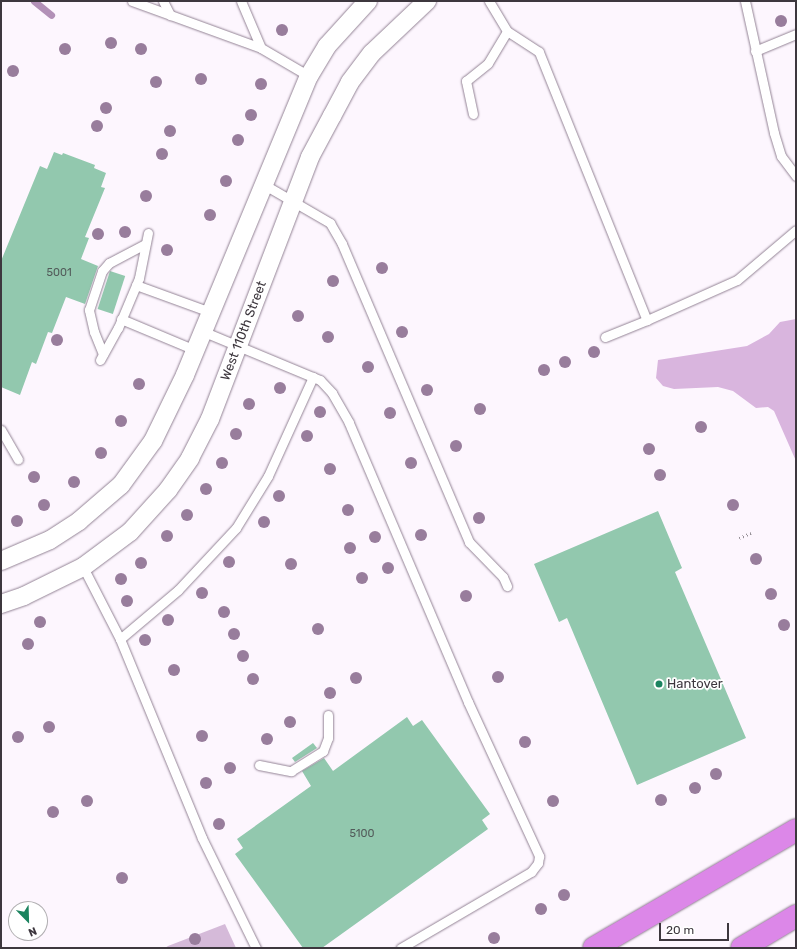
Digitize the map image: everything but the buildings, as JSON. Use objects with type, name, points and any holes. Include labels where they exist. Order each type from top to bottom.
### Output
[{"type":"highway","points":[[594,948],[796,830]]},
{"type":"highway","points":[[742,948],[796,916]]},
{"type":"street","points":[[1,561],[50,540],[79,522],[121,485],[152,441],[168,413],[309,76],[328,46],[368,1]]},
{"type":"street","name":"West 110th Street","points":[[1,604],[24,596],[83,567],[130,532],[168,490],[190,458],[210,419],[310,157],[350,82],[372,53],[427,1]]},
{"type":"lane","points":[[132,1],[261,48],[309,76]]},
{"type":"lane","points":[[164,1],[170,16]]},
{"type":"lane","points":[[241,1],[261,48]]},
{"type":"lane","points":[[489,1],[508,31],[539,52],[647,320]]},
{"type":"lane","points":[[745,1],[774,133],[782,156],[796,176]]},
{"type":"lane","points":[[473,114],[466,81],[488,63],[508,31]]},
{"type":"lane","points":[[755,51],[796,34]]},
{"type":"lane","points":[[263,184],[330,223],[342,244],[469,542],[503,577],[507,586]]},
{"type":"lane","points":[[605,337],[737,280],[796,230]]},
{"type":"lane","points":[[145,244],[109,263],[102,271],[89,310],[102,357],[136,284],[148,233]]},
{"type":"lane","points":[[136,284],[210,312]]},
{"type":"lane","points":[[121,319],[195,350]]},
{"type":"lane","points":[[202,331],[239,345],[320,380],[332,393],[349,423],[468,702],[539,856],[538,863],[531,872],[401,948]]},
{"type":"lane","points":[[120,639],[178,590],[236,528],[268,476],[313,377]]},
{"type":"lane","points":[[1,430],[18,460]]},
{"type":"lane","points":[[83,567],[120,639],[202,838],[256,948]]},
{"type":"lane","points":[[259,765],[291,771],[319,754],[326,745],[328,715]]},
{"type":"path","points":[[739,538],[751,533]]},
{"type":"shaded area","points":[[796,319],[796,461],[774,411],[768,407],[756,408],[733,391],[718,387],[674,389],[663,386],[656,378],[658,360],[747,346],[769,334],[780,322]]},
{"type":"shaded area","points":[[225,924],[236,948],[165,948],[168,946]]},
{"type":"waterway","points":[[34,1],[51,15]]},
{"type":"place","name":"Hantover","points":[[659,684]]}]
